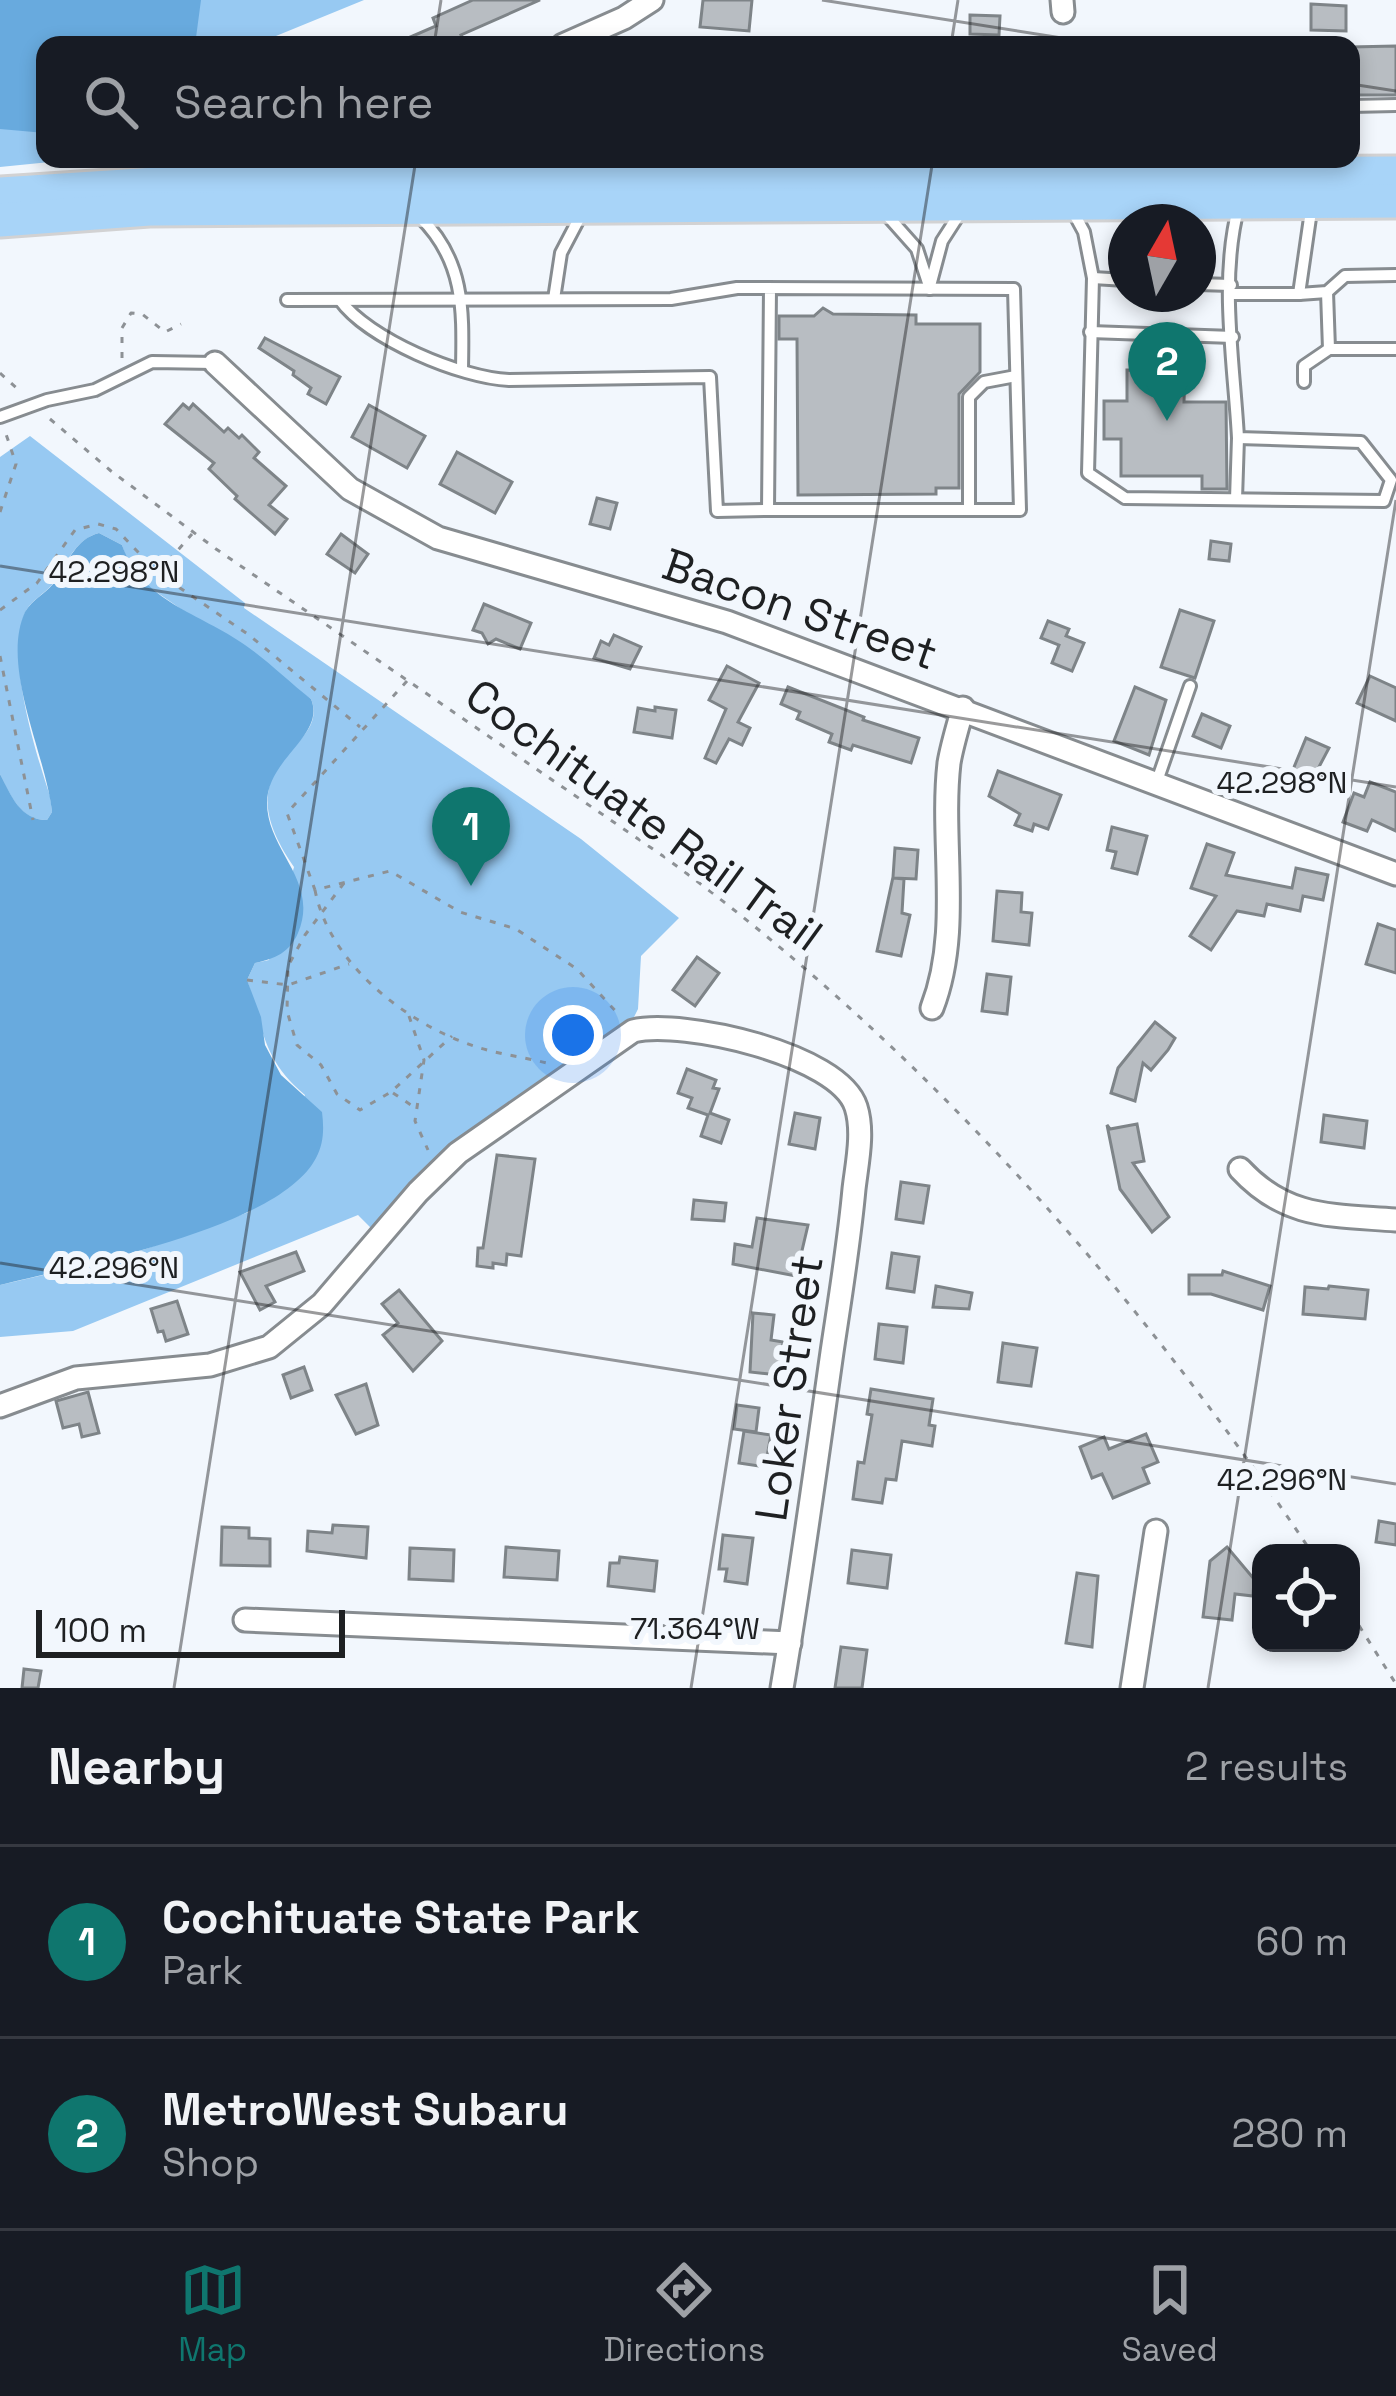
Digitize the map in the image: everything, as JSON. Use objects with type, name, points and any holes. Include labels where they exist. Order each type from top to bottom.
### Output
[{"type":"highway","points":[[0,194],[219,180],[847,168],[963,180],[1060,179],[1240,202],[1396,201]]},
{"type":"highway","points":[[1060,179],[1119,168]]},
{"type":"highway","points":[[1169,168],[1396,173]]},
{"type":"highway","points":[[0,220],[112,210],[872,204],[963,180]]},
{"type":"street","points":[[583,36],[652,0]]},
{"type":"street","name":"Bacon Street","points":[[215,363],[350,489],[425,532],[466,548],[696,611],[1396,874]]},
{"type":"street","points":[[932,1008],[947,925],[950,760],[963,708]]},
{"type":"street","name":"Loker Street","points":[[633,1031],[687,1028],[824,1070],[852,1099],[858,1120],[846,1268],[782,1688]]},
{"type":"street","points":[[0,1406],[76,1378],[210,1365],[269,1347],[322,1304],[437,1171],[477,1138],[633,1031]]},
{"type":"street","points":[[1240,1169],[1276,1201],[1298,1210],[1396,1220]]},
{"type":"street","points":[[1132,1688],[1156,1531]]},
{"type":"street","points":[[245,1620],[790,1642]]},
{"type":"lane","points":[[1360,106],[1396,105]]},
{"type":"lane","points":[[1060,179],[1084,232],[1093,278],[1088,473],[1125,498],[1384,501],[1391,480],[1361,442],[1238,438]]},
{"type":"lane","points":[[930,289],[963,180]]},
{"type":"lane","points":[[1299,294],[1313,201]]},
{"type":"lane","points":[[1235,499],[1238,438],[1231,290],[1232,241],[1240,202]]},
{"type":"lane","points":[[872,204],[912,242],[930,289]]},
{"type":"lane","points":[[554,299],[561,253],[587,206]]},
{"type":"lane","points":[[408,207],[436,235],[464,300],[462,369]]},
{"type":"lane","points":[[1216,287],[1327,292],[1345,276],[1396,273]]},
{"type":"lane","points":[[1093,278],[1108,279]]},
{"type":"lane","points":[[768,510],[770,288]]},
{"type":"lane","points":[[287,300],[671,299],[726,289],[1014,289],[1020,510],[717,511],[710,376],[509,380],[462,369],[373,331],[340,300]]},
{"type":"lane","points":[[1327,292],[1329,349]]},
{"type":"lane","points":[[1090,332],[1233,337]]},
{"type":"lane","points":[[1304,382],[1304,366],[1329,349],[1396,349]]},
{"type":"lane","points":[[0,421],[34,404],[94,390],[157,362],[215,363]]},
{"type":"lane","points":[[968,509],[969,397],[984,382],[1016,376]]},
{"type":"lane","points":[[1156,784],[1190,686]]},
{"type":"path","points":[[123,378],[121,340],[127,316],[142,314],[165,332],[181,325]]},
{"type":"path","name":"Cochituate Rail Trail","points":[[0,373],[124,481],[193,533],[734,907],[849,1009],[999,1157],[1083,1248],[1211,1410],[1306,1544]]},
{"type":"path","points":[[0,421],[16,464],[0,512]]},
{"type":"path","points":[[0,610],[37,583],[74,530],[98,524],[116,529],[158,573],[249,635],[362,728]]},
{"type":"path","points":[[158,573],[193,533]]},
{"type":"path","points":[[0,656],[34,820]]},
{"type":"path","points":[[408,680],[286,813],[320,915],[351,964],[409,1014],[473,1046],[578,1070]]},
{"type":"path","points":[[315,890],[390,871],[460,912],[516,929],[577,969],[633,1031]]},
{"type":"path","points":[[346,882],[288,966],[286,1011],[297,1045],[321,1065],[337,1094],[359,1110],[391,1091],[452,1036]]},
{"type":"path","points":[[247,980],[288,985],[351,964]]},
{"type":"path","points":[[409,1014],[424,1060],[415,1121],[437,1171]]},
{"type":"path","points":[[391,1091],[416,1109]]},
{"type":"path","points":[[1360,1627],[1396,1684]]},
{"type":"shaded area","points":[[0,0],[364,0],[276,36],[36,36],[36,163],[0,167]]},
{"type":"shaded area","points":[[0,0],[201,0],[196,36],[36,36],[36,132],[0,129]]},
{"type":"shaded area","points":[[30,436],[245,603],[244,608],[581,839],[679,918],[641,956],[638,1009],[633,1019],[452,1145],[372,1229],[358,1215],[73,1331],[0,1337],[0,1285],[126,1256],[249,1212],[305,1095],[272,1056],[247,980],[255,963],[269,960],[294,867],[274,831],[268,802],[282,762],[307,732],[313,717],[311,699],[142,582],[122,545],[99,533],[91,536],[78,545],[53,584],[28,608],[20,632],[25,704],[52,812],[47,820],[23,811],[0,774],[0,457]]},
{"type":"shaded area","points":[[99,533],[122,545],[143,580],[158,593],[245,645],[311,699],[310,725],[276,773],[267,803],[275,836],[298,882],[303,914],[291,945],[255,963],[247,980],[261,1017],[265,1045],[281,1075],[322,1112],[323,1135],[316,1158],[295,1183],[262,1205],[172,1241],[0,1285],[0,774],[23,811],[47,820],[52,812],[21,684],[19,634],[28,607],[54,584],[79,545]]},
{"type":"building","points":[[473,0],[540,0],[462,36],[413,36],[436,26],[433,18]]},
{"type":"building","points":[[703,0],[752,0],[749,31],[700,27]]},
{"type":"building","points":[[1311,4],[1346,6],[1346,31],[1311,30]]},
{"type":"building","points":[[970,15],[1000,16],[999,35],[970,34]]},
{"type":"building","points":[[1396,46],[1396,95],[1360,95],[1360,47]]},
{"type":"building","points":[[823,308],[833,314],[916,315],[916,324],[980,324],[980,372],[959,394],[959,488],[936,488],[936,494],[798,495],[797,339],[779,339],[779,316],[814,316]]},
{"type":"building","points":[[265,338],[340,377],[326,404],[308,394],[311,388],[294,371],[259,348]]},
{"type":"building","points":[[1127,370],[1185,371],[1184,402],[1226,402],[1227,489],[1202,489],[1202,476],[1121,476],[1121,439],[1104,439],[1104,401],[1127,401]]},
{"type":"building","points":[[183,404],[189,409],[193,404],[224,432],[228,428],[239,438],[242,435],[259,452],[254,458],[286,486],[269,505],[287,519],[275,534],[209,469],[214,463],[165,424]]},
{"type":"building","points":[[369,405],[425,436],[407,468],[352,437]]},
{"type":"building","points":[[457,452],[512,482],[495,513],[440,484]]},
{"type":"building","points":[[597,498],[617,503],[610,529],[590,524]]},
{"type":"building","points":[[341,534],[368,554],[355,573],[327,554]]},
{"type":"building","points":[[1211,541],[1231,544],[1229,561],[1209,559]]},
{"type":"building","points":[[484,604],[531,623],[520,649],[496,639],[488,644],[482,633],[473,630]]},
{"type":"building","points":[[1180,610],[1214,621],[1195,678],[1161,667]]},
{"type":"building","points":[[1048,621],[1069,629],[1066,636],[1084,643],[1072,671],[1052,663],[1059,645],[1041,638]]},
{"type":"building","points":[[614,635],[641,647],[630,669],[594,658],[601,641],[609,645]]},
{"type":"building","points":[[727,666],[759,683],[738,722],[750,728],[742,745],[729,739],[716,763],[705,758],[726,709],[709,700]]},
{"type":"building","points":[[1370,676],[1396,688],[1396,721],[1357,703]]},
{"type":"building","points":[[788,687],[919,738],[911,763],[829,742],[832,734],[797,719],[800,712],[781,704]]},
{"type":"building","points":[[1135,687],[1166,700],[1149,755],[1114,741]]},
{"type":"building","points":[[655,707],[676,710],[672,738],[634,732],[638,708],[655,711]]},
{"type":"building","points":[[1202,714],[1230,726],[1221,748],[1193,736]]},
{"type":"building","points":[[1306,738],[1329,748],[1312,780],[1292,772]]},
{"type":"building","points":[[998,771],[1061,795],[1048,829],[1034,824],[1032,831],[1015,825],[1020,814],[989,796]]},
{"type":"building","points":[[1370,782],[1396,792],[1396,831],[1372,820],[1367,831],[1343,822],[1354,793],[1364,797]]},
{"type":"building","points":[[1112,827],[1147,836],[1137,874],[1112,868],[1116,852],[1107,850]]},
{"type":"building","points":[[1207,844],[1234,853],[1226,875],[1292,888],[1296,868],[1328,875],[1323,900],[1303,896],[1300,911],[1267,904],[1264,916],[1237,911],[1211,950],[1190,936],[1216,896],[1191,888]]},
{"type":"building","points":[[895,848],[918,850],[916,879],[894,878],[904,879],[902,913],[910,915],[901,956],[877,951]]},
{"type":"building","points":[[997,891],[1022,893],[1021,912],[1032,913],[1029,945],[993,941]]},
{"type":"building","points":[[1378,924],[1396,930],[1396,973],[1366,964]]},
{"type":"building","points":[[697,957],[719,973],[695,1006],[673,990]]},
{"type":"building","points":[[987,974],[1011,977],[1007,1014],[982,1011]]},
{"type":"building","points":[[1155,1022],[1175,1038],[1168,1050],[1151,1070],[1143,1063],[1135,1101],[1111,1093],[1118,1068]]},
{"type":"building","points":[[687,1069],[716,1080],[713,1088],[719,1089],[710,1113],[729,1120],[721,1143],[701,1136],[708,1115],[688,1108],[692,1098],[678,1093]]},
{"type":"building","points":[[795,1113],[820,1118],[815,1149],[789,1144]]},
{"type":"building","points":[[1324,1115],[1367,1121],[1364,1148],[1321,1142]]},
{"type":"building","points":[[1137,1124],[1144,1161],[1133,1163],[1169,1217],[1152,1232],[1120,1189],[1107,1125],[1110,1129]]},
{"type":"building","points":[[497,1155],[535,1159],[521,1256],[507,1254],[506,1265],[493,1263],[493,1268],[477,1266]]},
{"type":"building","points":[[901,1182],[929,1186],[923,1223],[896,1219]]},
{"type":"building","points":[[694,1200],[726,1203],[724,1221],[692,1219]]},
{"type":"building","points":[[757,1218],[808,1225],[796,1276],[733,1264],[735,1244],[752,1247]]},
{"type":"building","points":[[296,1252],[304,1271],[266,1286],[275,1302],[260,1310],[240,1272]]},
{"type":"building","points":[[892,1253],[919,1257],[914,1292],[887,1288]]},
{"type":"building","points":[[1223,1271],[1270,1286],[1263,1310],[1211,1294],[1189,1294],[1189,1275],[1222,1275]]},
{"type":"building","points":[[936,1286],[972,1293],[969,1309],[933,1307]]},
{"type":"building","points":[[1305,1287],[1368,1290],[1365,1319],[1303,1314]]},
{"type":"building","points":[[399,1290],[442,1341],[413,1371],[383,1335],[398,1323],[382,1304]]},
{"type":"building","points":[[177,1301],[188,1334],[166,1341],[151,1309]]},
{"type":"building","points":[[753,1313],[774,1315],[771,1340],[783,1342],[780,1375],[750,1372]]},
{"type":"building","points":[[879,1324],[907,1327],[903,1363],[875,1359]]},
{"type":"building","points":[[1003,1343],[1037,1348],[1031,1386],[998,1382]]},
{"type":"building","points":[[304,1367],[312,1390],[291,1398],[283,1375]]},
{"type":"building","points":[[366,1384],[378,1425],[356,1434],[336,1395]]},
{"type":"building","points":[[871,1389],[933,1399],[932,1446],[902,1441],[896,1480],[886,1479],[882,1503],[853,1499],[872,1415],[867,1414]]},
{"type":"building","points":[[88,1392],[99,1433],[82,1437],[79,1424],[63,1428],[56,1401]]},
{"type":"building","points":[[737,1405],[759,1408],[756,1432],[734,1429]]},
{"type":"building","points":[[744,1431],[771,1435],[765,1467],[739,1463]]},
{"type":"building","points":[[1146,1434],[1158,1462],[1143,1468],[1149,1483],[1113,1498],[1102,1474],[1092,1478],[1080,1447],[1104,1437],[1109,1449]]},
{"type":"building","points":[[1379,1521],[1396,1524],[1396,1545],[1376,1542]]},
{"type":"building","points":[[333,1525],[368,1527],[366,1558],[307,1551],[308,1531],[332,1533]]},
{"type":"building","points":[[222,1527],[249,1528],[249,1538],[270,1539],[270,1566],[221,1565]]},
{"type":"building","points":[[723,1535],[753,1538],[747,1584],[725,1581],[727,1569],[719,1569]]},
{"type":"building","points":[[506,1547],[559,1551],[557,1580],[504,1577]]},
{"type":"building","points":[[1227,1547],[1252,1577],[1252,1596],[1235,1594],[1232,1620],[1203,1617],[1210,1561]]},
{"type":"building","points":[[410,1548],[454,1550],[453,1581],[409,1579]]},
{"type":"building","points":[[852,1550],[891,1555],[887,1588],[848,1583]]},
{"type":"building","points":[[620,1557],[657,1561],[654,1591],[608,1586],[610,1563],[619,1563]]},
{"type":"building","points":[[1077,1573],[1098,1576],[1092,1647],[1066,1643]]},
{"type":"building","points":[[841,1647],[867,1650],[862,1688],[835,1688]]},
{"type":"building","points":[[24,1669],[41,1671],[38,1688],[22,1688]]},
{"type":"place","name":"MetroWest Subaru","points":[[1167,421]]},
{"type":"place","name":"Cochituate State Park","points":[[471,886]]}]
